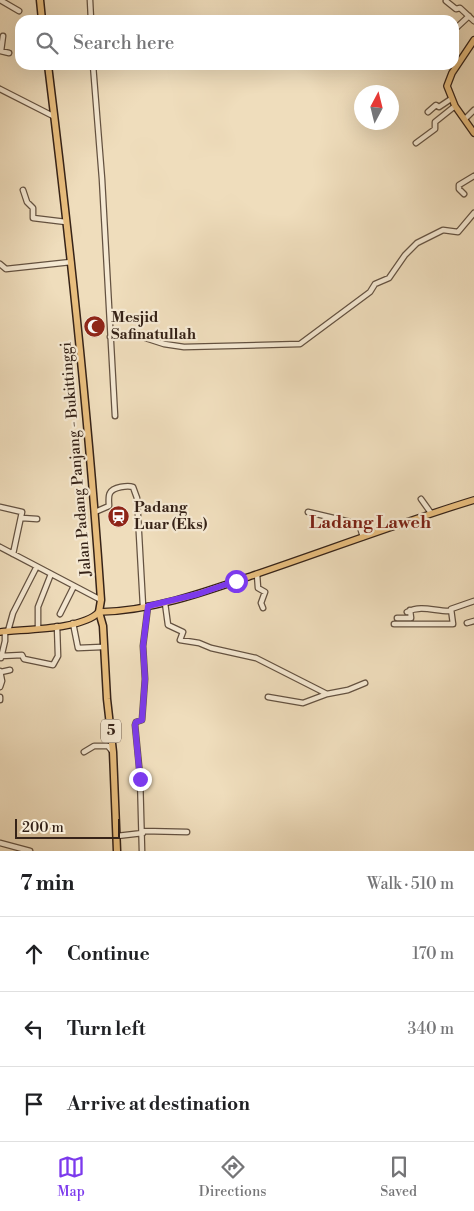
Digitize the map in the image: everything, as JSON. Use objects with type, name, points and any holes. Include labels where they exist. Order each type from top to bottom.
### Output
[{"type":"highway","points":[[40,0],[42,15]]},
{"type":"highway","name":"Jalan Padang Panjang - Bukittinggi","points":[[48,70],[71,262],[95,512],[101,600],[99,612],[103,626],[102,647],[113,752],[117,851]]},
{"type":"main road","points":[[459,62],[474,40]]},
{"type":"main road","points":[[453,71],[448,86],[451,99],[474,133]]},
{"type":"main road","points":[[4,632],[57,626],[94,618],[99,612],[165,602],[258,574],[431,512],[474,500]]},
{"type":"street","points":[[0,0],[19,11]]},
{"type":"street","points":[[90,0],[91,15]]},
{"type":"street","points":[[446,1],[474,21]]},
{"type":"street","points":[[459,25],[469,16]]},
{"type":"street","points":[[3,36],[1,51],[9,53]]},
{"type":"street","points":[[93,70],[115,416]]},
{"type":"street","points":[[0,89],[53,116]]},
{"type":"street","points":[[428,112],[451,99]]},
{"type":"street","points":[[416,143],[435,129],[435,122],[455,106]]},
{"type":"street","points":[[465,119],[474,110]]},
{"type":"street","points":[[464,194],[459,189],[459,185],[474,176]]},
{"type":"street","points":[[23,190],[27,203],[33,208],[34,218],[66,222]]},
{"type":"street","points":[[110,337],[133,334],[164,344],[184,347],[300,344],[370,292],[375,284],[387,280],[405,255],[418,243],[444,230],[458,232],[474,213]]},
{"type":"street","points":[[0,264],[6,269],[71,262]]},
{"type":"street","points":[[95,512],[109,506],[110,493],[112,491],[124,486],[133,488],[137,498],[145,606],[143,646],[145,679],[142,720],[136,722],[135,725],[143,832],[142,851]]},
{"type":"street","points":[[421,499],[431,512]]},
{"type":"street","points":[[0,507],[21,511],[22,518],[14,554]]},
{"type":"street","points":[[308,512],[359,524],[363,537]]},
{"type":"street","points":[[22,518],[37,519]]},
{"type":"street","points":[[0,547],[36,568],[101,600]]},
{"type":"street","points":[[36,568],[4,632],[5,641],[1,658],[22,655],[24,659],[54,664],[58,656],[57,626]]},
{"type":"street","points":[[38,628],[38,606],[50,574]]},
{"type":"street","points":[[258,574],[258,588],[265,592],[261,603],[263,608]]},
{"type":"street","points":[[60,614],[74,586]]},
{"type":"street","points":[[397,618],[411,618],[409,611],[431,608],[444,611],[451,610],[474,601]]},
{"type":"street","points":[[165,602],[168,625],[183,631],[180,640],[200,643],[211,648],[256,658],[327,694]]},
{"type":"street","points":[[394,624],[453,624],[451,610]]},
{"type":"street","points":[[467,623],[474,621]]},
{"type":"street","points":[[73,623],[78,648],[102,647]]},
{"type":"street","points":[[0,687],[0,672],[10,670]]},
{"type":"street","points":[[268,697],[303,703],[365,683]]},
{"type":"street","points":[[84,752],[94,746],[108,746],[113,752]]},
{"type":"street","points":[[117,836],[143,832],[187,832]]},
{"type":"street","points":[[0,843],[30,851]]},
{"type":"place","name":"Mesjid Safinatullah","points":[[95,326]]},
{"type":"place","name":"Padang Luar (Eks)","points":[[118,516]]},
{"type":"district","name":"Ladang Laweh","points":[[370,522]]},
{"type":"route","points":[[140,779],[135,725],[136,722],[141,722],[142,720],[145,679],[143,646],[148,606],[198,594],[236,581]]}]
